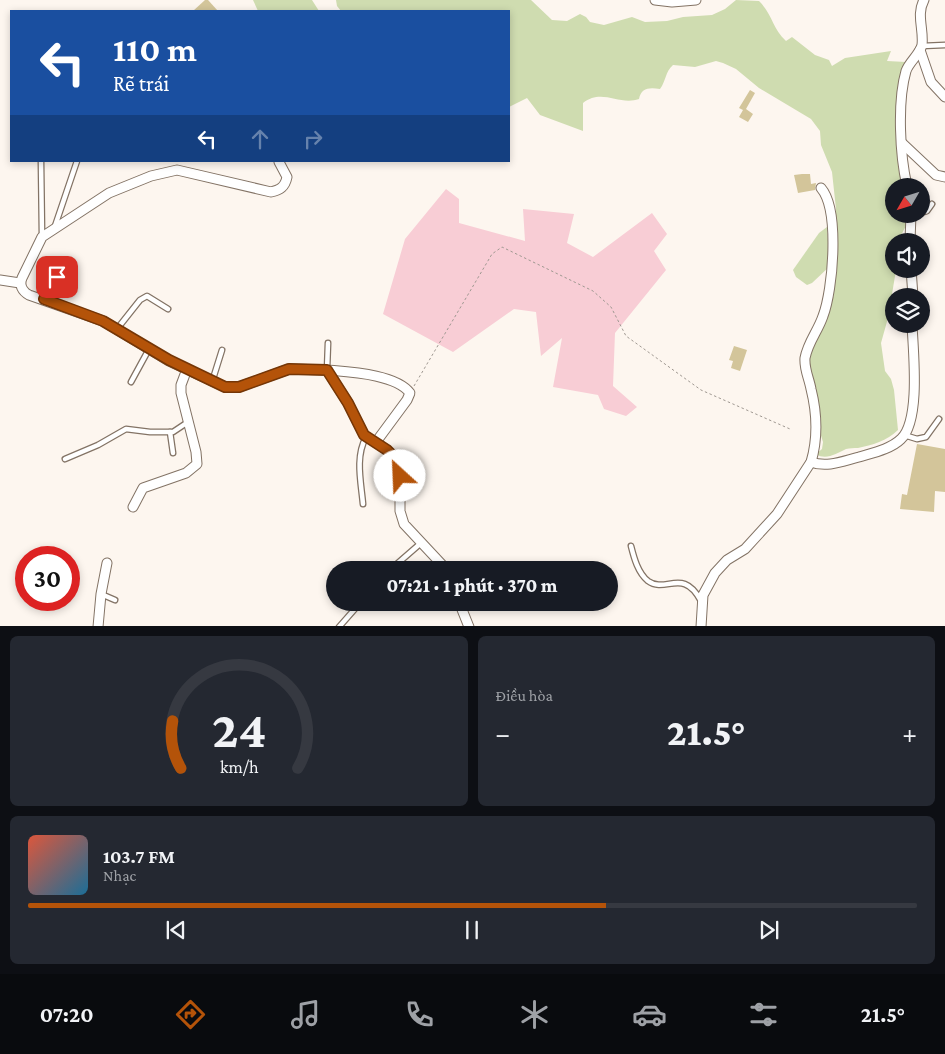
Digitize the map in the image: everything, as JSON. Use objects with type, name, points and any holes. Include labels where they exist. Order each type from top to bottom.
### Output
[{"type":"street","points":[[655,0],[672,2],[696,0]]},
{"type":"street","points":[[924,0],[920,12],[921,48],[931,82],[945,97]]},
{"type":"street","points":[[905,178],[900,153],[905,73],[911,60],[921,48]]},
{"type":"street","points":[[902,143],[936,175],[945,177]]},
{"type":"street","points":[[20,283],[42,237],[113,191],[151,176],[177,170],[270,192],[277,191],[286,183],[287,177],[279,162]]},
{"type":"street","points":[[701,626],[703,595],[715,573],[726,560],[745,549],[777,514],[811,462],[816,435],[815,409],[805,358],[806,350],[823,316],[832,266],[834,233],[826,199],[820,188]]},
{"type":"street","points":[[0,280],[20,283]]},
{"type":"street","points":[[20,283],[25,292],[91,315],[212,382],[234,388],[289,369],[327,370],[386,379],[402,386],[410,393],[408,400],[376,442]]},
{"type":"street","points":[[811,462],[822,465],[846,461],[896,444],[904,435],[908,426],[915,373],[913,333]]},
{"type":"street","points":[[133,508],[143,488],[186,473],[196,467],[196,452],[181,393],[181,385],[187,369]]},
{"type":"street","points":[[327,370],[348,403],[366,437],[387,450],[397,463],[400,470],[399,502],[401,516],[407,529],[438,561]]},
{"type":"street","points":[[98,626],[101,594],[107,563]]},
{"type":"street","points":[[463,611],[470,626]]},
{"type":"lane","points":[[921,48],[945,45]]},
{"type":"lane","points":[[41,162],[42,237]]},
{"type":"lane","points":[[54,229],[77,162]]},
{"type":"lane","points":[[44,299],[49,288],[60,273],[60,269]]},
{"type":"lane","points":[[117,329],[140,300],[147,296],[168,309]]},
{"type":"lane","points":[[327,370],[328,343]]},
{"type":"lane","points":[[131,382],[148,348]]},
{"type":"lane","points":[[212,382],[222,350]]},
{"type":"lane","points":[[904,435],[917,439],[926,437],[939,419]]},
{"type":"lane","points":[[65,459],[98,445],[126,429],[170,432],[188,422]]},
{"type":"lane","points":[[170,432],[173,452]]},
{"type":"lane","points":[[363,504],[360,457],[362,444],[366,437]]},
{"type":"lane","points":[[400,561],[421,543]]},
{"type":"lane","points":[[631,546],[640,573],[647,580],[653,584],[676,582],[692,587],[702,602]]},
{"type":"lane","points":[[101,594],[115,600]]},
{"type":"lane","points":[[339,626],[353,611]]},
{"type":"path","points":[[410,393],[492,254],[502,247],[593,291],[611,307],[626,336],[702,390],[790,429]]},
{"type":"shaded area","points":[[253,0],[312,0],[318,10],[258,10]]},
{"type":"shaded area","points":[[336,0],[531,0],[552,20],[567,21],[580,14],[590,22],[604,25],[632,17],[645,22],[712,15],[725,9],[736,0],[759,1],[786,41],[792,37],[815,55],[829,60],[832,66],[845,58],[891,51],[887,61],[906,62],[901,93],[903,178],[885,178],[885,223],[907,223],[902,233],[885,233],[885,278],[895,278],[893,288],[885,288],[885,329],[881,343],[885,371],[891,379],[894,390],[898,430],[884,440],[858,448],[846,449],[828,457],[816,454],[822,449],[823,442],[818,426],[808,371],[808,356],[834,295],[836,209],[832,172],[821,145],[820,131],[811,119],[759,88],[736,69],[716,61],[695,67],[673,65],[668,71],[660,89],[646,89],[639,99],[632,101],[597,97],[590,99],[583,103],[583,131],[540,115],[527,98],[510,106],[510,10],[340,10]]},
{"type":"shaded area","points":[[446,189],[459,199],[459,223],[525,241],[523,209],[574,214],[567,243],[593,257],[652,213],[667,234],[654,251],[666,270],[615,333],[613,386],[637,407],[626,416],[604,409],[598,395],[553,387],[562,338],[541,356],[536,312],[514,309],[453,352],[383,314],[405,239]]},
{"type":"shaded area","points":[[827,227],[830,266],[812,283],[807,285],[796,277],[793,270],[819,233]]},
{"type":"building","points":[[205,0],[208,0],[217,10],[194,10]]},
{"type":"building","points":[[750,90],[755,93],[746,109],[753,114],[748,122],[739,117],[743,110],[739,108]]},
{"type":"building","points":[[810,174],[811,184],[816,183],[815,190],[798,193],[794,175]]},
{"type":"building","points":[[734,346],[747,350],[740,371],[731,368],[733,361],[729,360]]},
{"type":"building","points":[[917,444],[945,449],[945,492],[935,491],[934,512],[900,509],[902,494],[907,495]]},
{"type":"route","points":[[57,277],[52,282],[44,299],[91,315],[154,352],[225,387],[239,387],[289,369],[327,370],[348,403],[364,435],[393,456],[400,470],[400,476]]}]
